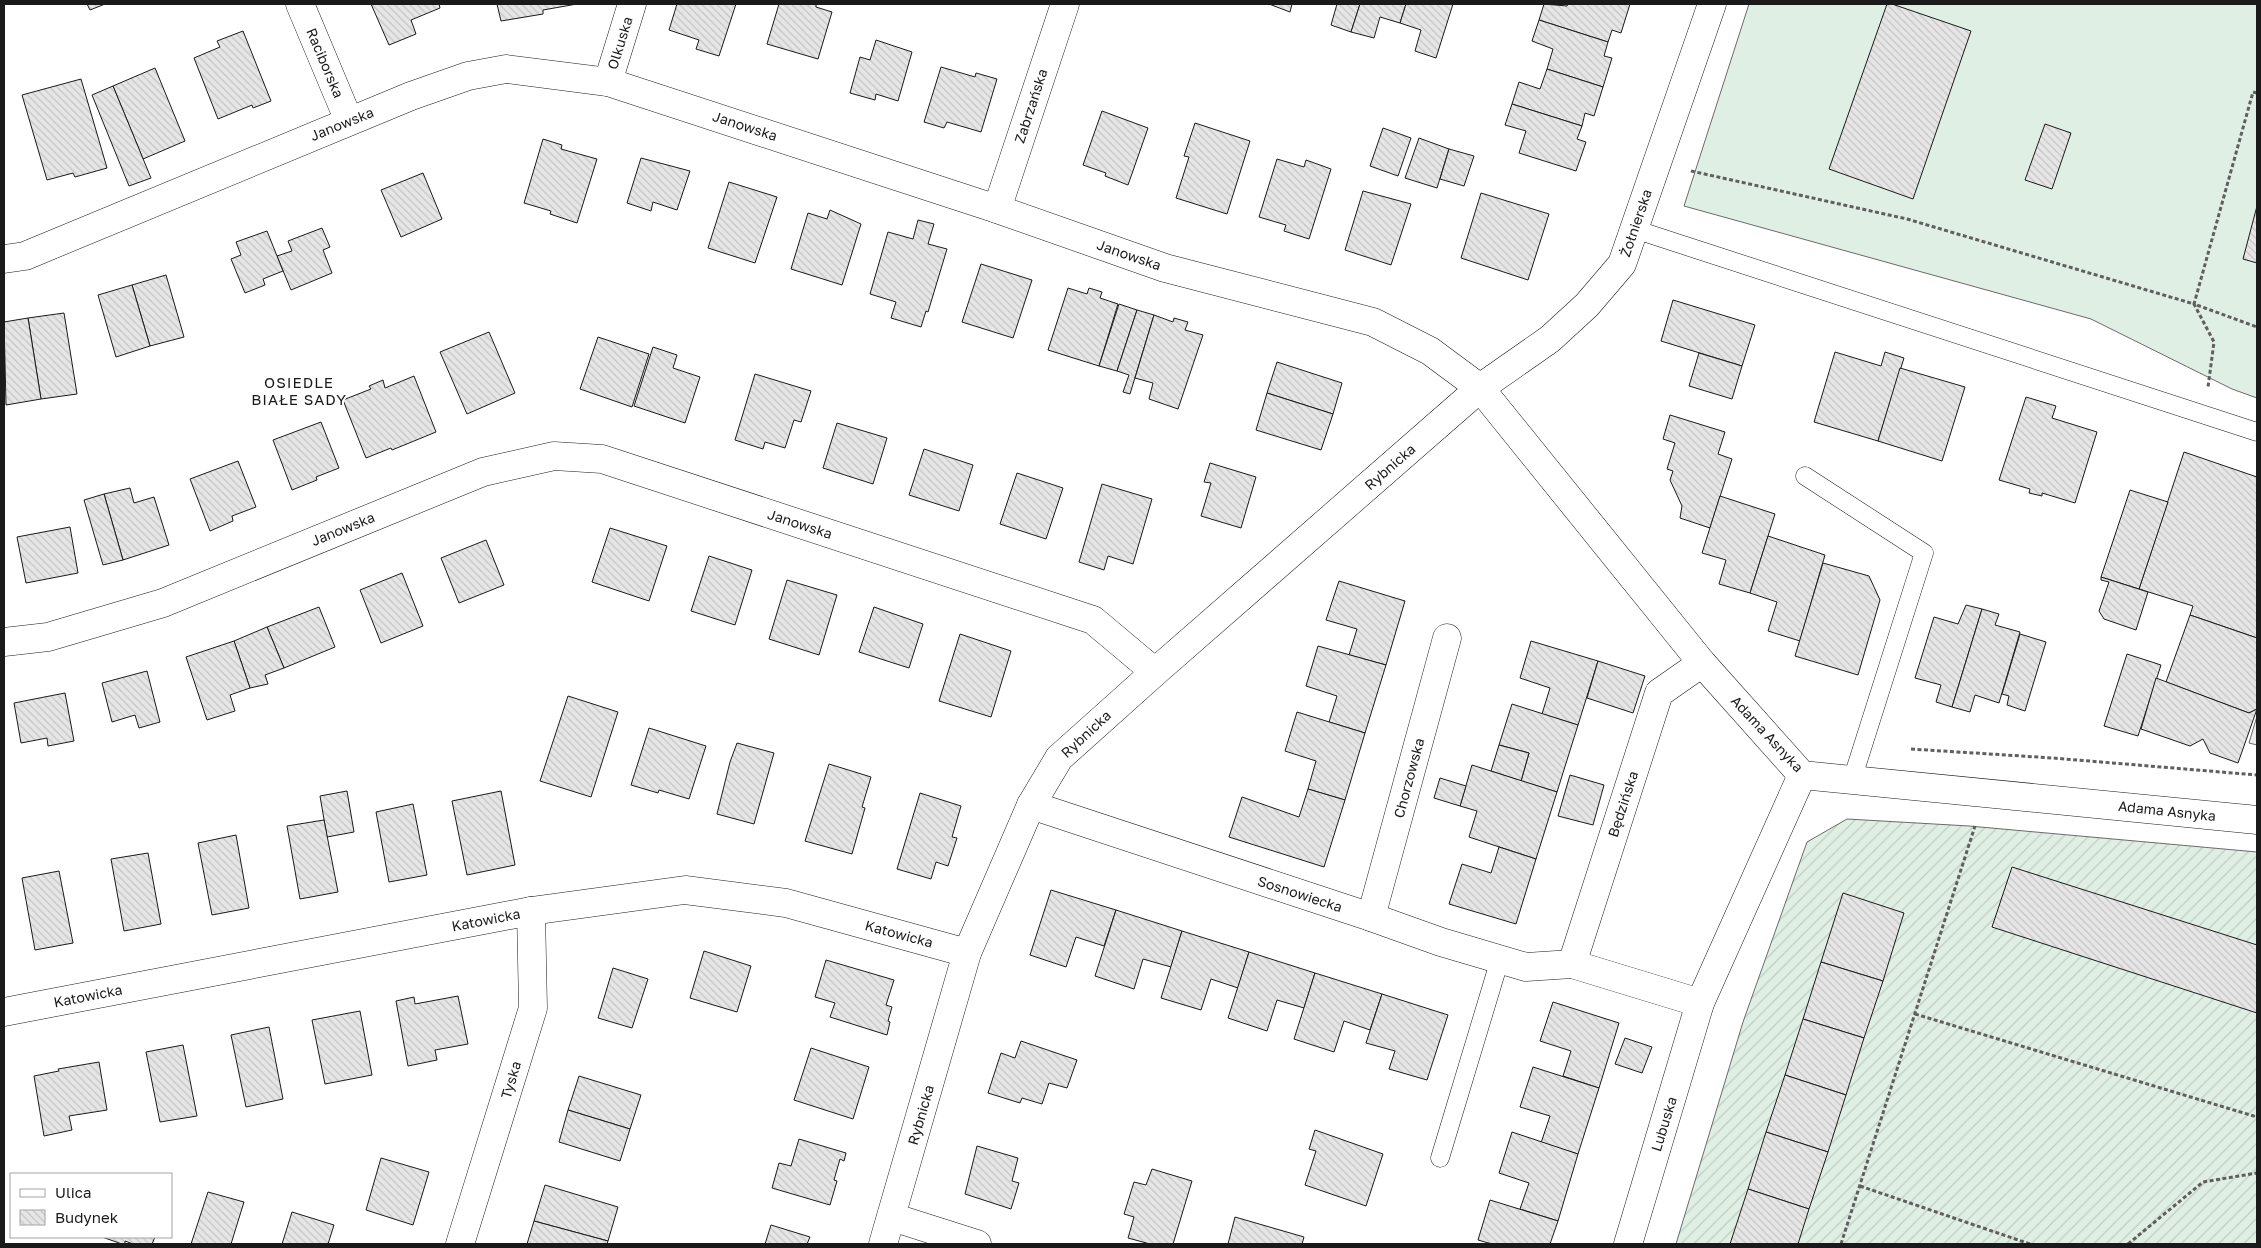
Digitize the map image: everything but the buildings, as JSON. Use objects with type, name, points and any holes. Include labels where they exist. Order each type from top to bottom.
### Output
[{"type":"street","name":"Raciborska","points":[[300,4],[349,121]]},
{"type":"street","name":"Olkuska","points":[[608,82],[632,4]]},
{"type":"street","name":"Zabrzańska","points":[[997,209],[1064,4]]},
{"type":"street","name":"Żołnierska","points":[[1480,388],[1550,339],[1587,305],[1622,264],[1712,4]]},
{"type":"street","name":"Janowska","points":[[4,259],[25,256],[349,121],[468,76],[506,69],[608,82],[997,209],[1165,268],[1373,322],[1430,351],[1480,388]]},
{"type":"street","name":"Adama Asnyka","points":[[1480,388],[1702,663],[1802,775],[2257,820]]},
{"type":"street","name":"Rybnicka","points":[[883,1244],[967,953],[1031,805],[1059,758],[1480,388]]},
{"type":"street","name":"Janowska","points":[[4,642],[48,637],[163,603],[483,472],[554,456],[602,459],[1093,620],[1155,672]]},
{"type":"street","name":"Chorzowska","points":[[1371,918],[1447,638]]},
{"type":"street","name":"Będzińska","points":[[1572,964],[1659,693],[1702,663]]},
{"type":"street","name":"Lubuska","points":[[1628,1244],[1700,1003],[1802,775]]},
{"type":"street","name":"Sosnowiecka","points":[[1031,805],[1440,942],[1526,967],[1572,964]]},
{"type":"street","name":"Katowicka","points":[[4,1012],[531,911],[684,890],[786,903],[967,953]]},
{"type":"street","name":"Tyska","points":[[460,1244],[533,1008],[531,911]]},
{"type":"street","points":[[1572,964],[1700,1003]]},
{"type":"street","points":[[892,1217],[977,1244]]},
{"type":"lane","points":[[1634,229],[2257,432]]},
{"type":"lane","points":[[1805,476],[1924,553],[1852,780]]},
{"type":"lane","points":[[1440,1158],[1500,959]]},
{"type":"path","points":[[2201,414],[2210,378],[2214,342],[2194,304],[2253,92],[2257,93]]},
{"type":"path","points":[[1656,164],[1907,219],[2194,304],[2257,327]]},
{"type":"path","points":[[1863,746],[2053,758],[2257,775]]},
{"type":"path","points":[[1841,1244],[1986,792]]},
{"type":"path","points":[[1915,1014],[2257,1117]]},
{"type":"path","points":[[2128,1244],[2203,1182],[2257,1173]]},
{"type":"path","points":[[1860,1186],[2030,1244]]},
{"type":"green space","points":[[1749,4],[2257,4],[2257,398],[2232,389],[2091,319],[1684,206]]},
{"type":"green space","points":[[1847,819],[1969,826],[2257,852],[2257,1244],[1676,1244],[1743,1022],[1807,842]]},
{"type":"shaded area","points":[[2257,716],[2257,745],[2249,743]]},
{"type":"district","name":"OSIEDLE BIAŁE SADY","points":[[299,392]]}]
